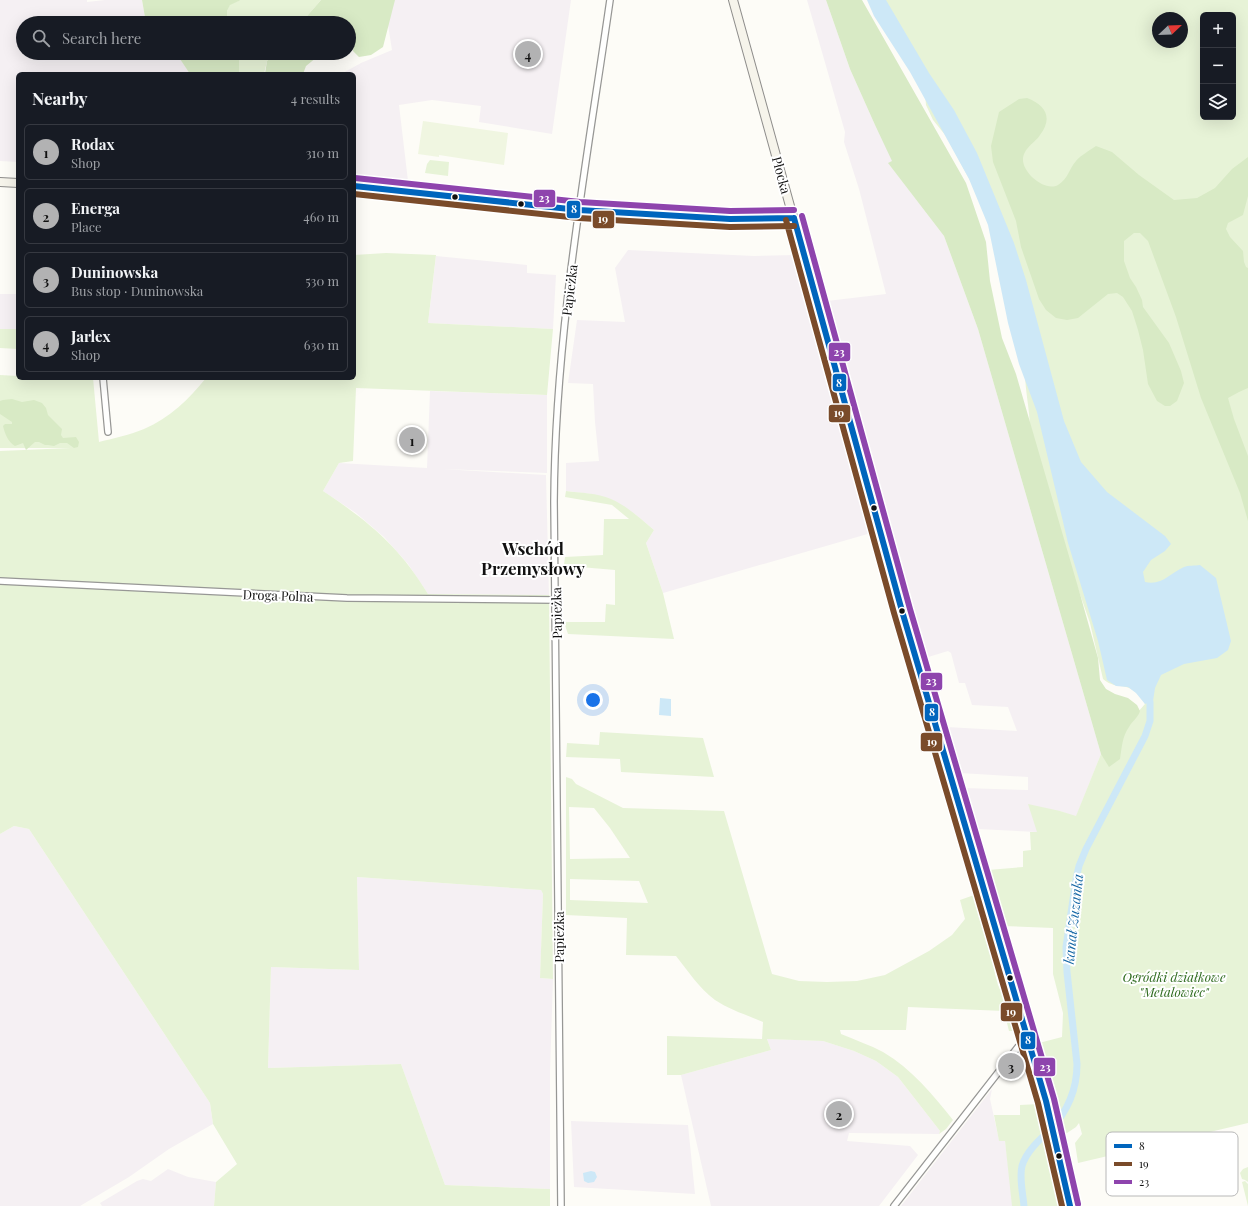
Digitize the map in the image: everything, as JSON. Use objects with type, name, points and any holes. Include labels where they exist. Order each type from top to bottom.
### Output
[{"type":"street","name":"Papieżka","points":[[561,1206],[554,480],[558,384],[567,301],[610,0]]},
{"type":"street","name":"Płocka","points":[[733,0],[902,611],[1049,1113],[1070,1206]]},
{"type":"street","points":[[0,182],[16,183]]},
{"type":"street","points":[[356,186],[579,210],[730,219],[794,218]]},
{"type":"street","points":[[103,380],[108,432]]},
{"type":"street","name":"Droga Polna","points":[[0,581],[347,598],[556,600]]},
{"type":"street","points":[[894,1206],[1018,1047],[1028,1040]]},
{"type":"shaded area","points":[[0,0],[87,0],[87,2],[105,0],[142,0],[145,16],[16,16],[16,60],[181,60],[189,72],[16,72],[16,162],[0,161]]},
{"type":"shaded area","points":[[384,0],[571,0],[552,134],[479,122],[481,106],[432,100],[399,105],[408,181],[356,174],[356,72],[345,72],[361,63],[392,50]]},
{"type":"shaded area","points":[[807,0],[826,0],[850,69],[893,161],[889,164],[944,236],[978,329],[1101,754],[1076,817],[1060,811],[1037,832],[978,829],[964,788],[1028,790],[1028,777],[960,773],[947,727],[1017,731],[1008,707],[972,705],[965,683],[959,683],[951,653],[948,651],[925,658],[827,301],[886,294],[859,189],[844,142],[845,132]]},
{"type":"shaded area","points":[[628,250],[754,256],[795,255],[871,533],[663,593],[646,543],[654,530],[635,514],[592,494],[566,491],[566,463],[599,461],[593,384],[568,383],[577,320],[625,322],[615,268]]},
{"type":"shaded area","points":[[436,256],[527,265],[527,273],[556,275],[553,329],[428,323]]},
{"type":"shaded area","points":[[0,294],[16,294],[16,329],[0,329]]},
{"type":"shaded area","points":[[430,391],[547,395],[547,473],[442,469],[546,475],[549,595],[428,594],[408,564],[384,537],[356,513],[323,491],[339,463],[427,468]]},
{"type":"shaded area","points":[[14,826],[29,829],[210,1103],[213,1124],[169,1149],[129,1177],[80,1206],[0,1206],[0,834]]},
{"type":"shaded area","points":[[357,877],[541,890],[543,894],[540,978],[553,979],[550,1072],[550,1189],[445,1185],[401,1064],[268,1068],[271,967],[359,970]]},
{"type":"shaded area","points":[[767,1039],[823,1041],[854,1051],[876,1061],[898,1077],[940,1131],[939,1134],[849,1133],[847,1141],[910,1146],[918,1155],[879,1206],[711,1206],[681,1075],[771,1050]]},
{"type":"shaded area","points":[[992,1089],[990,1099],[999,1140],[1005,1140],[1013,1206],[901,1206]]},
{"type":"shaded area","points":[[571,1121],[688,1125],[695,1194],[574,1187]]},
{"type":"shaded area","points":[[168,1169],[188,1177],[216,1182],[214,1206],[102,1206],[100,1203],[137,1181],[143,1179],[151,1181]]},
{"type":"green space","points":[[142,0],[241,0],[230,5],[227,11],[227,16],[145,16]]},
{"type":"green space","points":[[241,0],[321,0],[307,16],[227,16],[227,11],[230,4]]},
{"type":"green space","points":[[321,0],[395,0],[383,47],[371,55],[359,57],[356,54],[356,16],[307,16]]},
{"type":"green space","points":[[826,0],[862,0],[966,183],[986,242],[990,281],[1002,338],[1016,374],[1080,594],[1098,658],[1100,680],[1106,689],[1115,694],[1128,698],[1137,705],[1140,711],[1125,735],[1120,759],[1109,767],[1101,754],[978,329],[944,236],[888,163],[892,161],[850,69]]},
{"type":"green space","name":"Ogródki działkowe \"Metalowiec\"","points":[[869,0],[1248,0],[1248,1123],[1210,1132],[1106,1132],[1106,1156],[1078,1163],[1075,1143],[1082,1134],[1079,1123],[1076,1127],[1061,1137],[1039,1043],[1062,1037],[1063,1013],[1053,974],[1053,928],[1003,926],[994,901],[988,870],[1023,867],[1023,851],[1031,850],[1030,832],[1037,832],[1028,804],[1076,816],[1101,754],[1145,704],[1135,691],[1126,687],[1111,684],[1103,679],[1090,623],[1075,580],[1030,430],[1025,372],[999,248],[978,195],[946,136],[933,120],[926,105],[925,93]]},
{"type":"green space","points":[[181,60],[239,60],[239,72],[189,72]]},
{"type":"green space","points":[[239,60],[268,60],[264,72],[239,72]]},
{"type":"green space","points":[[313,60],[306,66],[304,72],[265,72],[267,61]]},
{"type":"green space","points":[[1027,98],[1039,104],[1043,108],[1047,118],[1044,129],[1025,152],[1023,160],[1024,165],[1036,180],[1047,186],[1058,185],[1061,183],[1078,159],[1096,146],[1112,152],[1139,175],[1174,200],[1197,198],[1215,188],[1232,169],[1248,157],[1248,196],[1243,215],[1228,223],[1226,229],[1230,237],[1243,251],[1244,262],[1248,268],[1248,388],[1228,398],[1248,456],[1248,521],[1240,493],[1201,398],[1176,317],[1148,241],[1140,233],[1134,233],[1124,241],[1124,261],[1130,278],[1142,300],[1143,307],[1169,343],[1181,371],[1184,383],[1177,401],[1170,406],[1165,406],[1157,401],[1148,384],[1143,350],[1138,330],[1132,311],[1123,297],[1117,293],[1108,294],[1078,318],[1067,320],[1056,318],[1046,310],[1039,299],[1021,247],[1016,221],[993,162],[991,146],[999,112],[1019,99]]},
{"type":"green space","points":[[423,121],[508,133],[504,165],[439,155],[439,157],[418,154]]},
{"type":"green space","points":[[430,160],[449,162],[448,176],[425,173],[427,164]]},
{"type":"green space","points":[[386,253],[436,255],[428,323],[553,329],[547,395],[356,388],[353,461],[339,463],[323,491],[354,513],[382,536],[406,562],[428,594],[549,595],[553,979],[540,978],[543,894],[541,890],[357,877],[359,970],[271,967],[268,1068],[401,1064],[445,1185],[550,1189],[550,1206],[214,1206],[216,1182],[237,1164],[213,1124],[210,1103],[29,829],[14,826],[0,834],[0,451],[71,448],[0,448],[0,375],[16,376],[16,380],[93,380],[99,442],[128,435],[153,425],[171,414],[204,380],[356,380],[356,255]]},
{"type":"green space","points":[[0,329],[16,329],[16,349],[0,348]]},
{"type":"green space","points":[[12,399],[22,402],[34,400],[42,403],[46,408],[48,415],[62,429],[61,435],[63,438],[76,437],[79,442],[78,447],[74,448],[67,443],[60,443],[54,446],[45,445],[39,442],[35,442],[26,450],[23,443],[15,446],[7,438],[3,426],[5,424],[12,424],[12,422],[0,414],[0,401]]},
{"type":"green space","points":[[566,491],[595,494],[611,499],[628,509],[654,530],[646,543],[663,593],[674,639],[568,634],[564,622],[605,622],[606,604],[615,605],[615,570],[580,567],[580,574],[563,573],[565,557],[603,555],[604,519],[629,519],[612,505],[565,497]]},
{"type":"green space","points":[[600,732],[703,738],[714,777],[621,772],[620,759],[566,757],[567,743],[599,745]]},
{"type":"green space","points":[[566,777],[572,779],[576,784],[623,808],[724,811],[772,974],[799,981],[827,982],[857,981],[885,975],[929,951],[952,935],[965,919],[960,900],[977,894],[992,948],[995,974],[998,985],[1009,1007],[1016,1031],[1009,1031],[1004,1011],[908,1007],[906,1030],[840,1030],[841,1034],[883,1052],[913,1074],[953,1120],[946,1129],[939,1134],[940,1131],[898,1077],[876,1061],[854,1051],[823,1041],[767,1039],[771,1050],[681,1075],[667,1075],[667,1036],[762,1039],[763,1022],[733,1010],[715,1000],[699,985],[676,956],[626,955],[627,918],[566,915]],"holes":[[[569,807],[594,808],[610,828],[630,858],[570,859]],[[570,879],[639,881],[648,903],[570,900]]]},
{"type":"green space","points":[[1039,1104],[1060,1206],[1012,1206],[1005,1141],[999,1141],[994,1115],[1020,1115],[1020,1105]]},
{"type":"green space","points":[[1248,1167],[1248,1182],[1242,1179],[1240,1173],[1243,1169]]},
{"type":"green space","points":[[1245,1181],[1248,1184],[1248,1206],[1242,1182]]},
{"type":"water","points":[[867,0],[886,0],[929,73],[954,110],[977,153],[1014,243],[1026,280],[1064,421],[1081,462],[1107,492],[1165,536],[1171,544],[1165,551],[1151,560],[1143,572],[1145,582],[1151,583],[1161,581],[1184,567],[1200,565],[1216,578],[1231,641],[1228,650],[1217,658],[1184,664],[1161,675],[1155,688],[1153,701],[1145,704],[1136,693],[1128,687],[1116,686],[1107,680],[1098,641],[1068,543],[1037,412],[1019,364],[1008,323],[988,225],[969,179],[910,72],[874,16]]},
{"type":"water","points":[[660,698],[671,699],[671,716],[659,715]]},
{"type":"water","points":[[591,1171],[595,1172],[597,1177],[594,1182],[588,1183],[584,1181],[583,1173]]},
{"type":"waterway","name":"kanał Zuzanka","points":[[1024,1206],[1021,1176],[1024,1161],[1033,1146],[1050,1130],[1062,1115],[1070,1100],[1077,1074],[1066,947],[1079,866],[1086,849],[1145,736],[1150,721],[1150,702]]},
{"type":"transit line","name":"23","points":[[356,178],[580,202],[730,211],[794,210]]},
{"type":"transit line","name":"8","points":[[356,186],[579,210],[730,219],[794,218]]},
{"type":"transit line","name":"19","points":[[356,194],[579,218],[730,227],[794,226]]},
{"type":"transit line","name":"23","points":[[802,216],[910,609],[1054,1099],[1078,1204]]},
{"type":"transit line","name":"8","points":[[794,218],[902,611],[1046,1101],[1070,1206]]},
{"type":"transit line","name":"19","points":[[786,220],[894,613],[1038,1103],[1062,1206]]},
{"type":"place","name":"Jarlex","points":[[528,54]]},
{"type":"place","name":"Rodax","points":[[412,440]]},
{"type":"place","name":"Duninowska","points":[[1011,1066]]},
{"type":"place","name":"Energa","points":[[839,1114]]},
{"type":"district","name":"Wschód Przemysłowy","points":[[533,558]]}]
